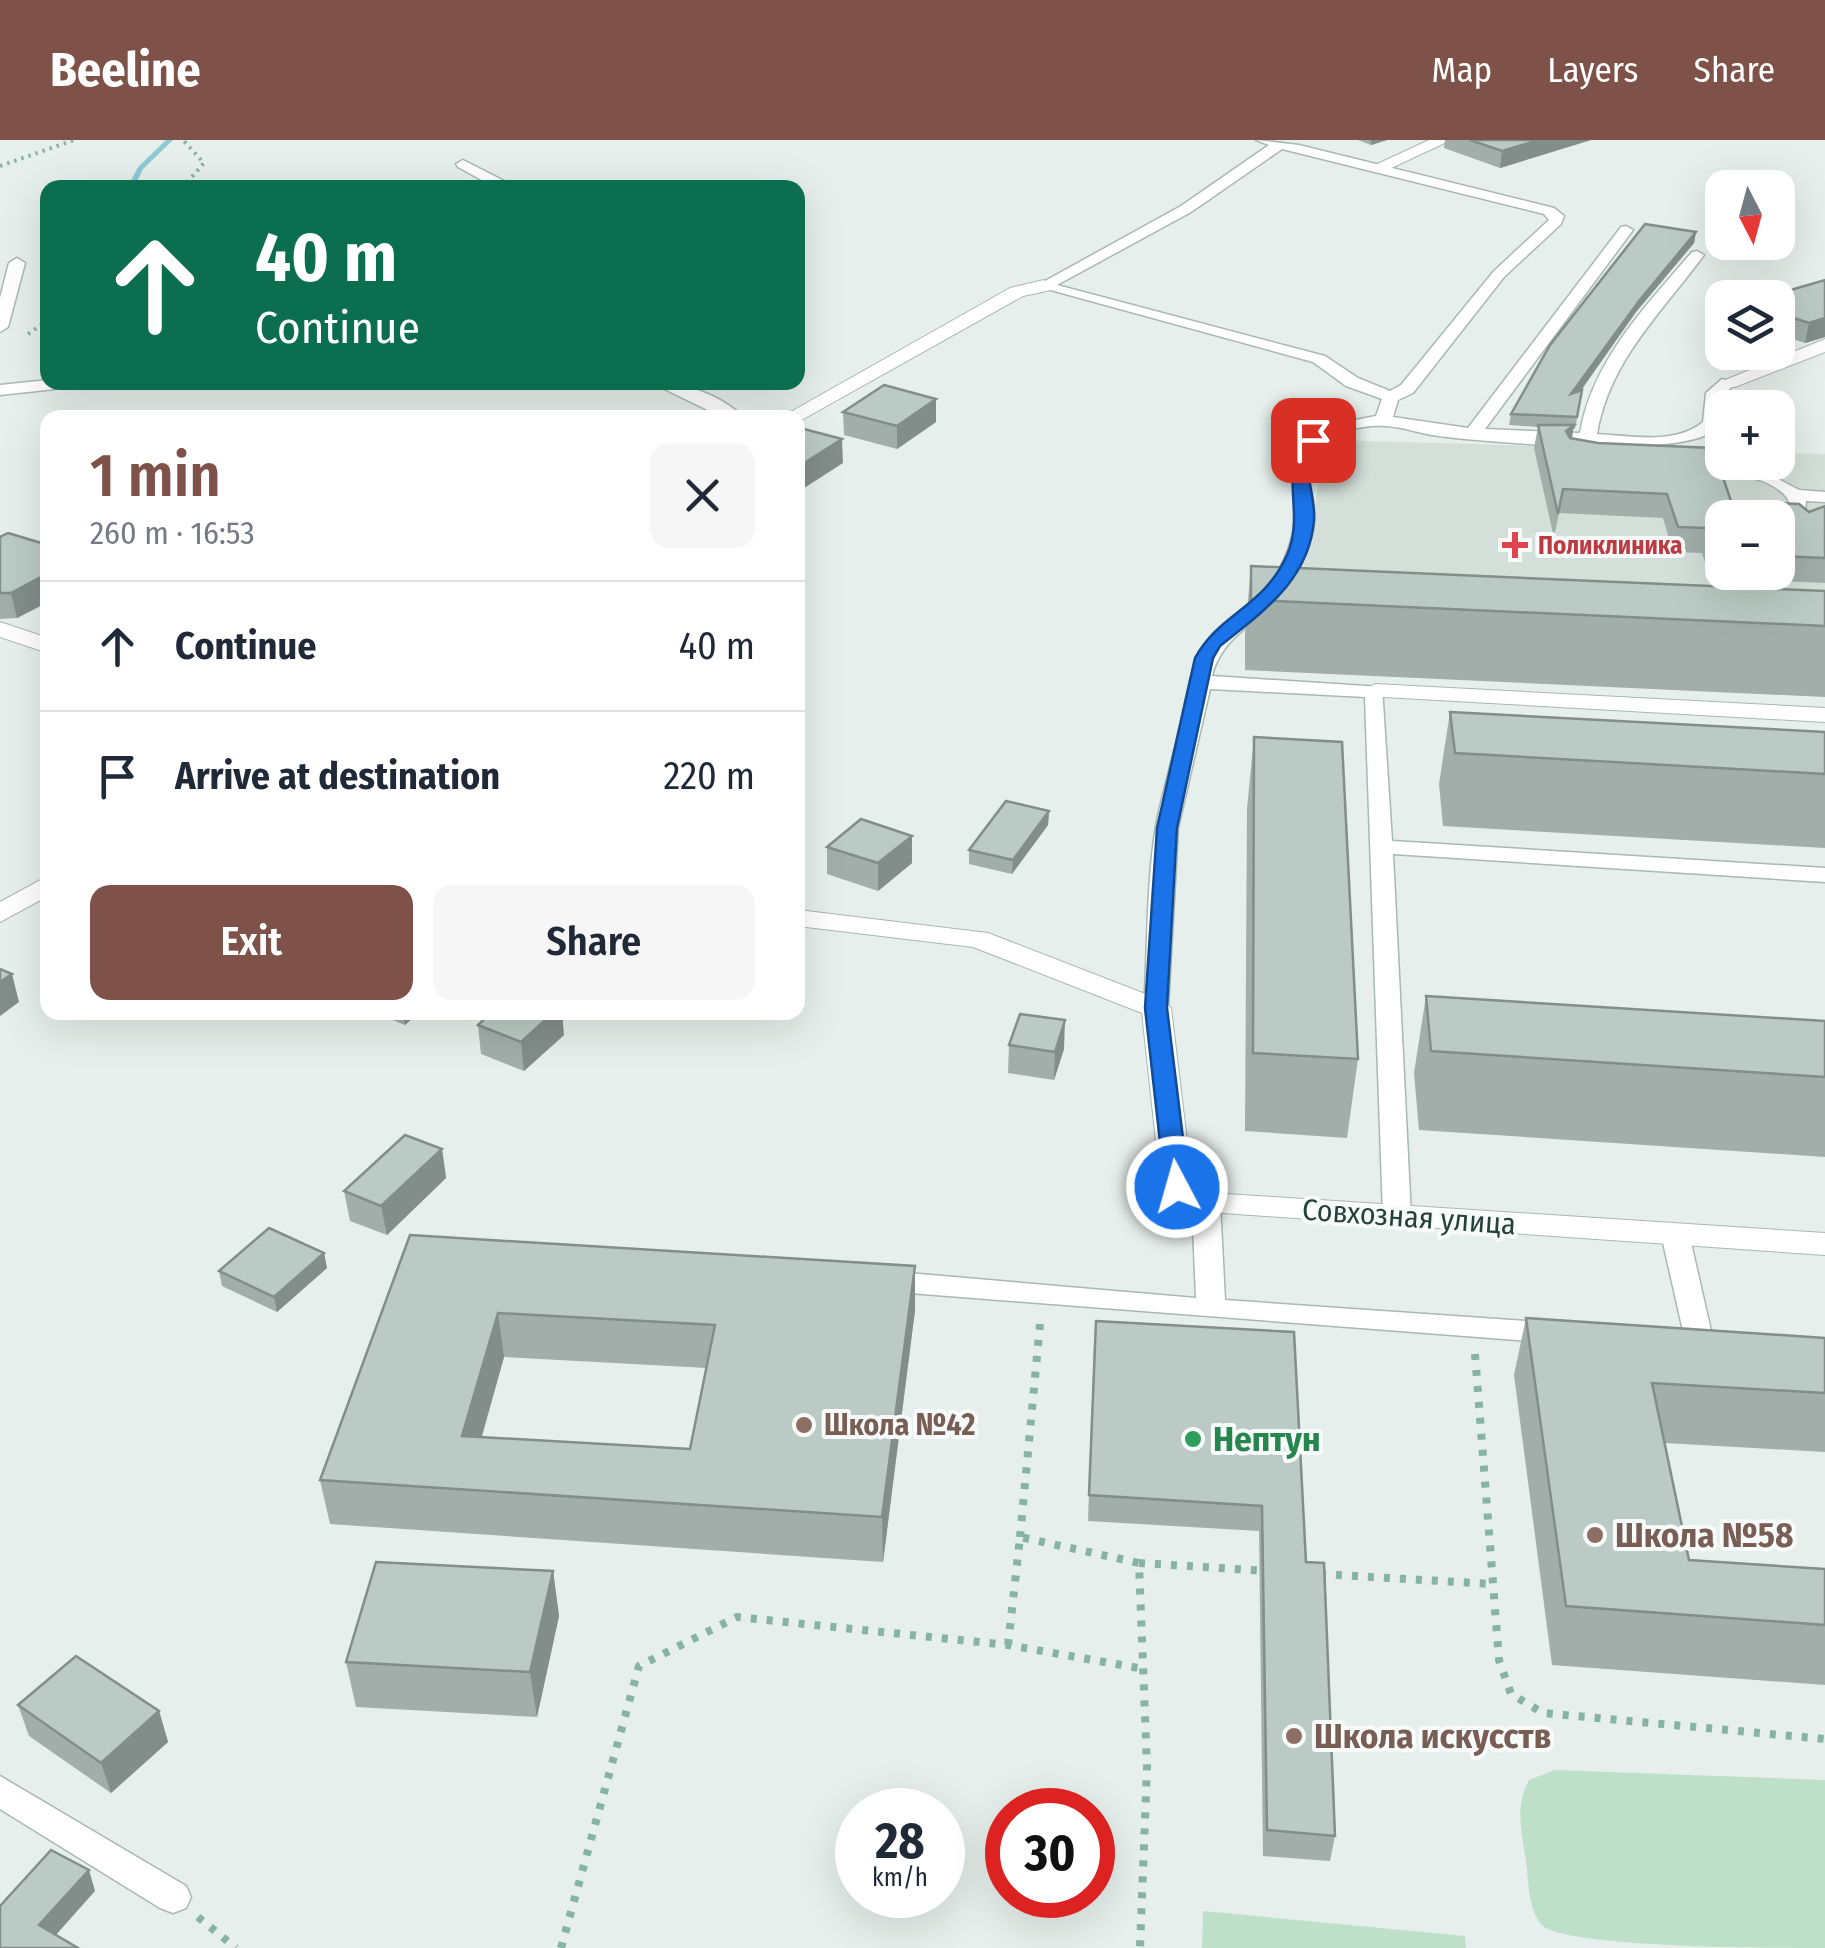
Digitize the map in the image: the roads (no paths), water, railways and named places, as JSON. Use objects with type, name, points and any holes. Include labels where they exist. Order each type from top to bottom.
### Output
[{"type":"street","points":[[1379,167],[1443,140]]},
{"type":"street","points":[[804,410],[1017,292],[1044,286]]},
{"type":"street","points":[[1728,383],[1825,346]]},
{"type":"street","points":[[0,629],[40,643]]},
{"type":"street","points":[[1375,691],[1825,715]]},
{"type":"street","points":[[0,914],[40,889]]},
{"type":"street","points":[[805,919],[978,939],[1156,1008],[1177,1187],[1206,1204]]},
{"type":"street","name":"Совхозная улица","points":[[1206,1204],[1825,1244]]},
{"type":"lane","points":[[1044,286],[1319,359],[1352,382],[1390,397],[1407,389],[1499,274],[1556,221],[1557,216],[1263,140]]},
{"type":"lane","points":[[1044,286],[1186,209],[1280,144]]},
{"type":"lane","points":[[463,164],[493,180]]},
{"type":"lane","points":[[1474,434],[1626,230]]},
{"type":"lane","points":[[1588,438],[1590,413],[1610,373],[1644,320],[1696,255]]},
{"type":"lane","points":[[0,327],[17,264]]},
{"type":"lane","points":[[1156,1008],[1167,828],[1204,658],[1212,643],[1280,588],[1298,551],[1306,520],[1299,466],[1303,451],[1313,440],[1337,430],[1383,420],[1410,428],[1474,434],[1664,440],[1690,436],[1707,428],[1712,420],[1712,397],[1728,383]]},
{"type":"lane","points":[[0,390],[40,386]]},
{"type":"lane","points":[[679,390],[725,410]]},
{"type":"lane","points":[[1383,420],[1390,397]]},
{"type":"lane","points":[[1574,455],[1708,462],[1740,468],[1774,481],[1795,495],[1825,498]]},
{"type":"lane","points":[[1795,495],[1806,527]]},
{"type":"lane","points":[[1200,682],[1375,691],[1382,847],[1399,1041],[1397,1216]]},
{"type":"lane","points":[[1382,847],[1825,876]]},
{"type":"lane","points":[[1206,1204],[1211,1310]]},
{"type":"lane","points":[[1675,1234],[1700,1344]]},
{"type":"lane","points":[[848,1278],[1043,1292],[1211,1310],[1586,1336]]},
{"type":"lane","points":[[1662,1341],[1736,1346]]},
{"type":"lane","points":[[0,1790],[173,1897]]},
{"type":"waterway","points":[[134,180],[140,168],[170,140]]},
{"type":"place","name":"Поликлиника","points":[[1515,545]]},
{"type":"place","name":"Школа №42","points":[[804,1425]]},
{"type":"place","name":"Нептун","points":[[1193,1439]]},
{"type":"place","name":"Школа №58","points":[[1595,1535]]},
{"type":"place","name":"Школа искусств","points":[[1294,1736]]}]
